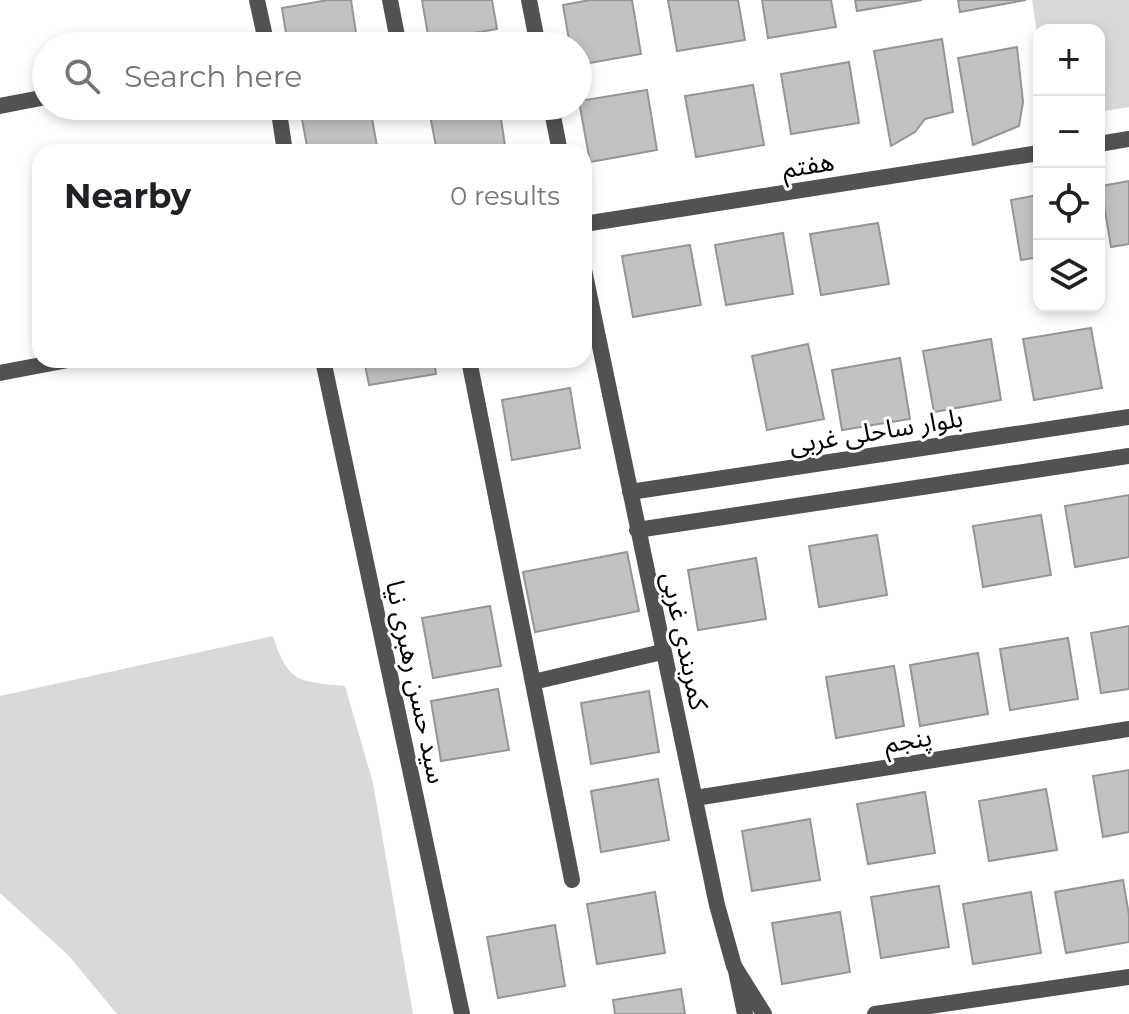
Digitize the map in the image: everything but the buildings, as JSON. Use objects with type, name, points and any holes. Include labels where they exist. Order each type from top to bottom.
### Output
[{"type":"street","points":[[257,0],[264,32]]},
{"type":"street","points":[[390,0],[396,32]]},
{"type":"street","points":[[529,0],[535,32]]},
{"type":"street","points":[[0,106],[32,100]]},
{"type":"street","points":[[280,120],[284,144]]},
{"type":"street","points":[[554,120],[558,144]]},
{"type":"street","points":[[1105,143],[1129,139]]},
{"type":"street","name":"هفتم","points":[[592,223],[1033,154]]},
{"type":"street","name":"کمربندی غربی","points":[[592,309],[717,905],[734,966],[764,1014]]},
{"type":"street","points":[[0,373],[32,367]]},
{"type":"street","name":"سید حسن رهبری نیا","points":[[325,368],[462,1014]]},
{"type":"street","points":[[471,368],[572,880]]},
{"type":"street","name":"بلوار ساحلی غربی","points":[[630,492],[1129,417]]},
{"type":"street","points":[[637,530],[1129,456]]},
{"type":"street","points":[[533,682],[662,652]]},
{"type":"street","name":"پنجم","points":[[695,798],[1129,729]]},
{"type":"street","points":[[734,966],[745,1014]]},
{"type":"street","points":[[875,1014],[1129,977]]},
{"type":"shaded area","points":[[1032,0],[1129,0],[1129,107],[1105,111],[1105,24],[1036,24]]},
{"type":"shaded area","points":[[273,636],[284,663],[297,677],[345,686],[373,783],[413,1014],[117,1014],[68,955],[0,893],[0,696]]}]
